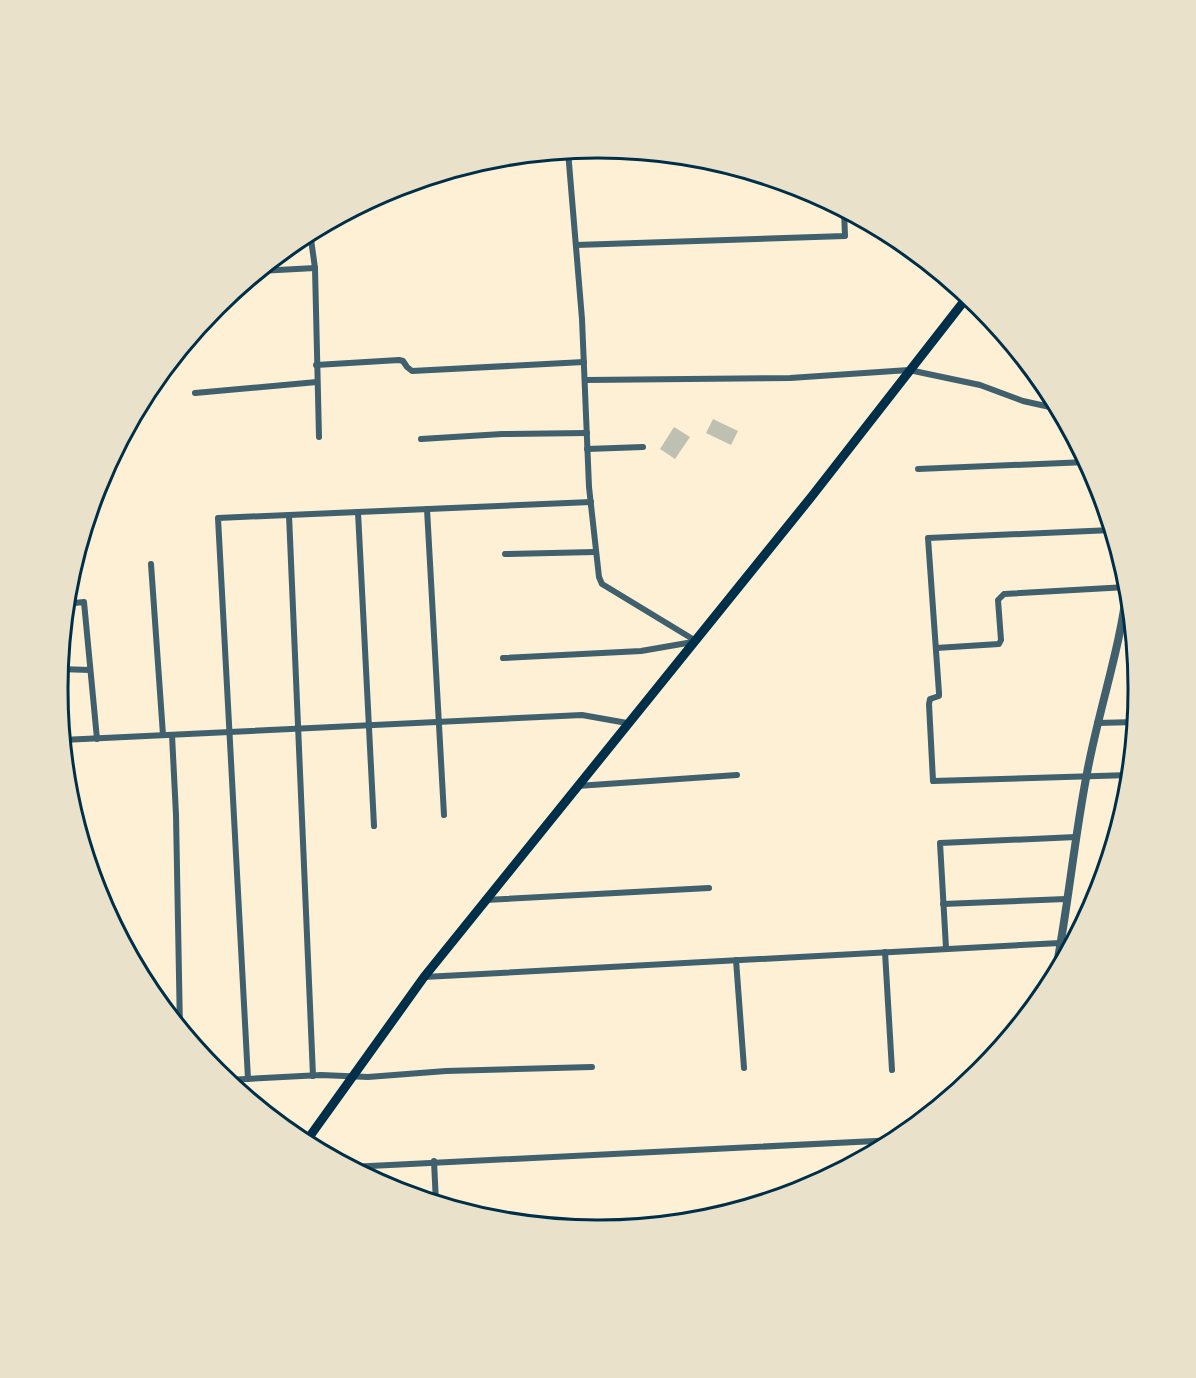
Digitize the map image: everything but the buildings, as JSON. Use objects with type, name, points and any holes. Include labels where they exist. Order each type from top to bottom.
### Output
[{"type":"main road","points":[[310,1134],[424,977],[812,496],[962,303]]},
{"type":"street","points":[[569,160],[584,362],[591,502],[595,552],[602,584],[696,641]]},
{"type":"street","points":[[576,245],[845,236],[844,219]]},
{"type":"street","points":[[312,243],[315,268],[319,437]]},
{"type":"street","points":[[272,270],[315,268]]},
{"type":"street","points":[[316,365],[399,360],[412,370],[584,362]]},
{"type":"street","points":[[585,380],[790,378],[909,370],[980,385],[1023,401],[1046,406]]},
{"type":"street","points":[[195,393],[317,382]]},
{"type":"street","points":[[420,439],[502,434],[587,433]]},
{"type":"street","points":[[587,449],[643,447]]},
{"type":"street","points":[[918,470],[1078,462]]},
{"type":"street","points":[[248,1079],[218,518],[591,502]]},
{"type":"street","points":[[427,509],[444,815]]},
{"type":"street","points":[[358,512],[374,826]]},
{"type":"street","points":[[289,515],[313,1076]]},
{"type":"street","points":[[1104,530],[928,538],[939,693],[939,696],[930,699],[929,704],[933,781],[1121,775]]},
{"type":"street","points":[[505,554],[595,552]]},
{"type":"street","points":[[151,564],[163,735]]},
{"type":"street","points":[[936,648],[999,644],[1001,635],[998,600],[1004,594],[1118,585]]},
{"type":"street","points":[[75,603],[84,602],[97,739]]},
{"type":"street","points":[[1060,949],[1086,776],[1097,723],[1125,627]]},
{"type":"street","points":[[503,658],[641,651],[696,641]]},
{"type":"street","points":[[69,669],[90,670]]},
{"type":"street","points":[[70,740],[582,715],[627,723]]},
{"type":"street","points":[[1097,723],[1127,722]]},
{"type":"street","points":[[172,735],[180,1015]]},
{"type":"street","points":[[577,786],[737,775]]},
{"type":"street","points":[[946,948],[940,843],[1076,837]]},
{"type":"street","points":[[485,900],[709,888]]},
{"type":"street","points":[[943,904],[1066,899]]},
{"type":"street","points":[[424,977],[1060,943]]},
{"type":"street","points":[[885,952],[892,1070]]},
{"type":"street","points":[[736,960],[744,1068]]},
{"type":"street","points":[[239,1079],[313,1076],[368,1077],[446,1071],[592,1067]]},
{"type":"street","points":[[365,1166],[875,1141]]},
{"type":"street","points":[[434,1161],[436,1194]]}]
